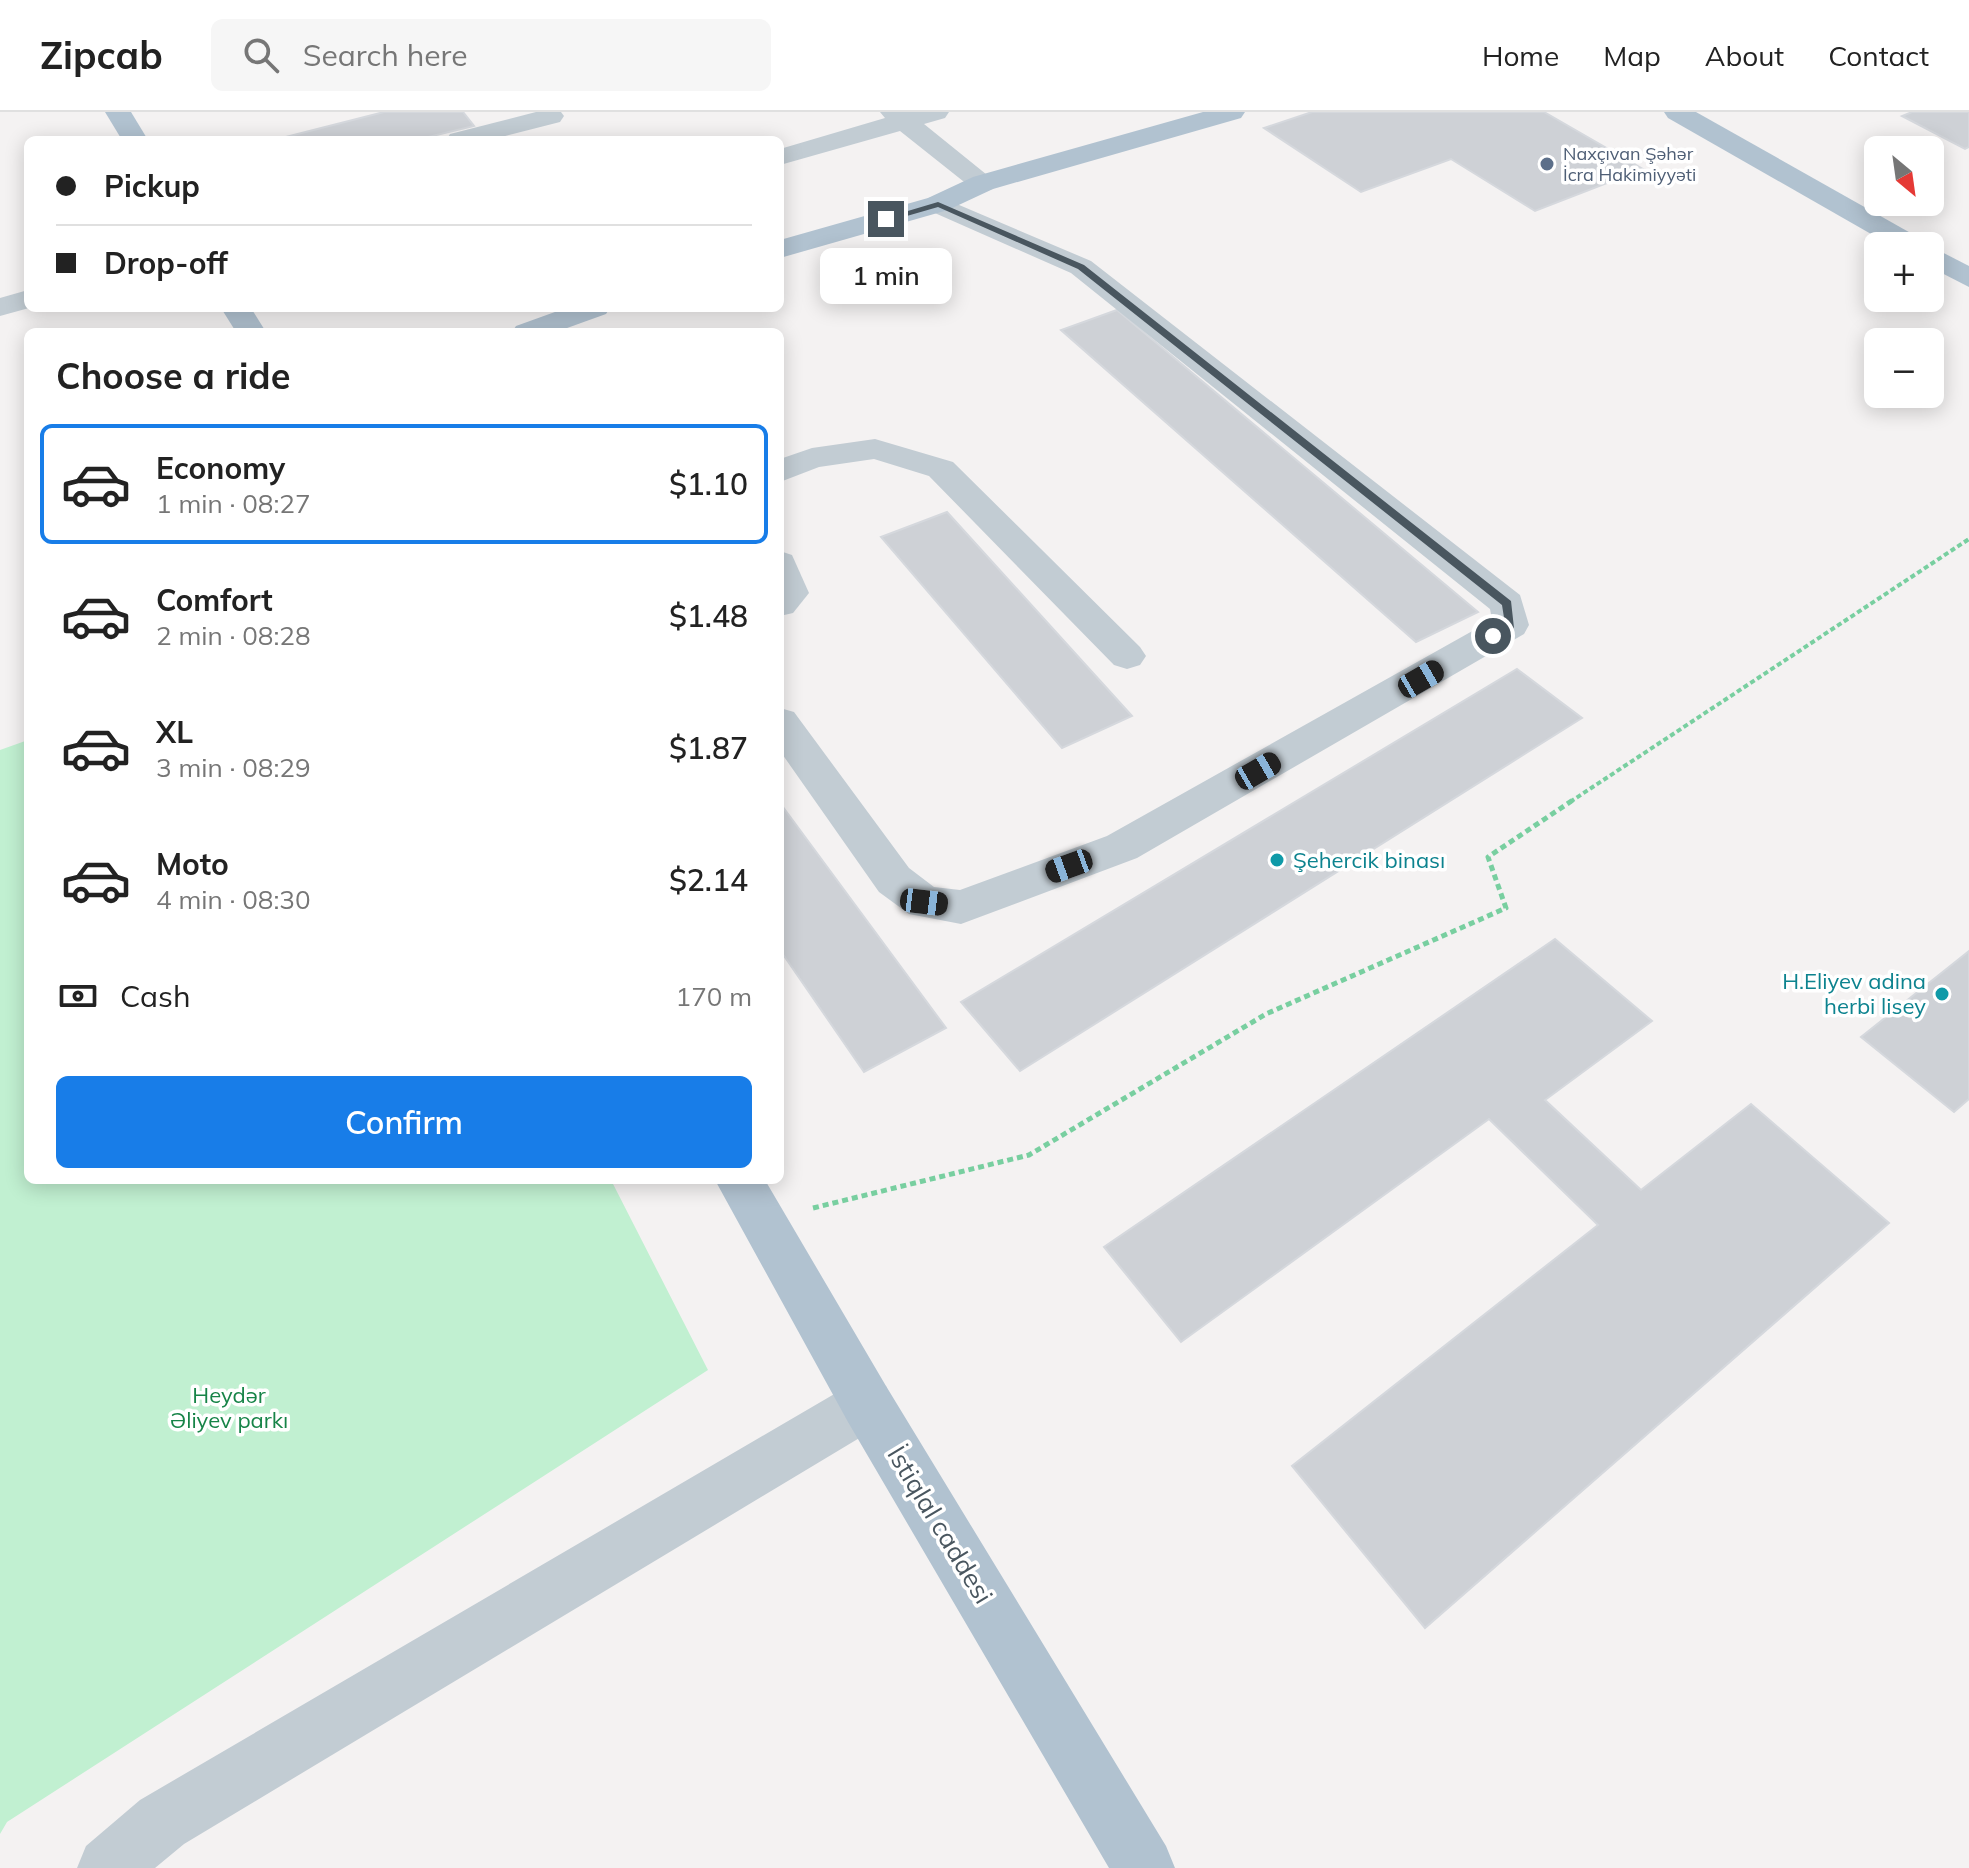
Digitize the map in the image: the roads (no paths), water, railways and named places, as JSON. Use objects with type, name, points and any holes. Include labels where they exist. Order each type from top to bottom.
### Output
[{"type":"main road","points":[[118,112],[133,136]]},
{"type":"main road","points":[[784,248],[938,204],[983,183],[1232,112]]},
{"type":"main road","points":[[1677,112],[1888,232]]},
{"type":"main road","points":[[1944,263],[1969,278]]},
{"type":"main road","points":[[538,328],[584,312]]},
{"type":"main road","name":"İstiqlal caddesi","points":[[750,1200],[867,1404],[1144,1868]]},
{"type":"street","points":[[784,156],[898,117],[936,112]]},
{"type":"street","points":[[898,117],[983,183]]},
{"type":"street","points":[[478,136],[554,120]]},
{"type":"street","points":[[784,728],[894,880],[924,902],[961,907],[1122,847],[1511,625],[1507,604],[1081,267],[938,204]]},
{"type":"street","points":[[0,307],[24,300]]},
{"type":"street","points":[[784,470],[812,458],[875,449],[941,469],[1127,656]]},
{"type":"street","points":[[784,574],[791,593],[784,600]]},
{"type":"street","points":[[108,1868],[162,1822],[867,1404]]},
{"type":"place","name":"Naxçıvan Şəhər İcra Hakimiyyəti","points":[[1547,164]]},
{"type":"place","name":"Şehercik binası","points":[[1277,860]]},
{"type":"place","name":"H.Eliyev adina herbi lisey","points":[[1942,994]]},
{"type":"park label","name":"Heydər Əliyev parkı","points":[[229,1408]]}]
